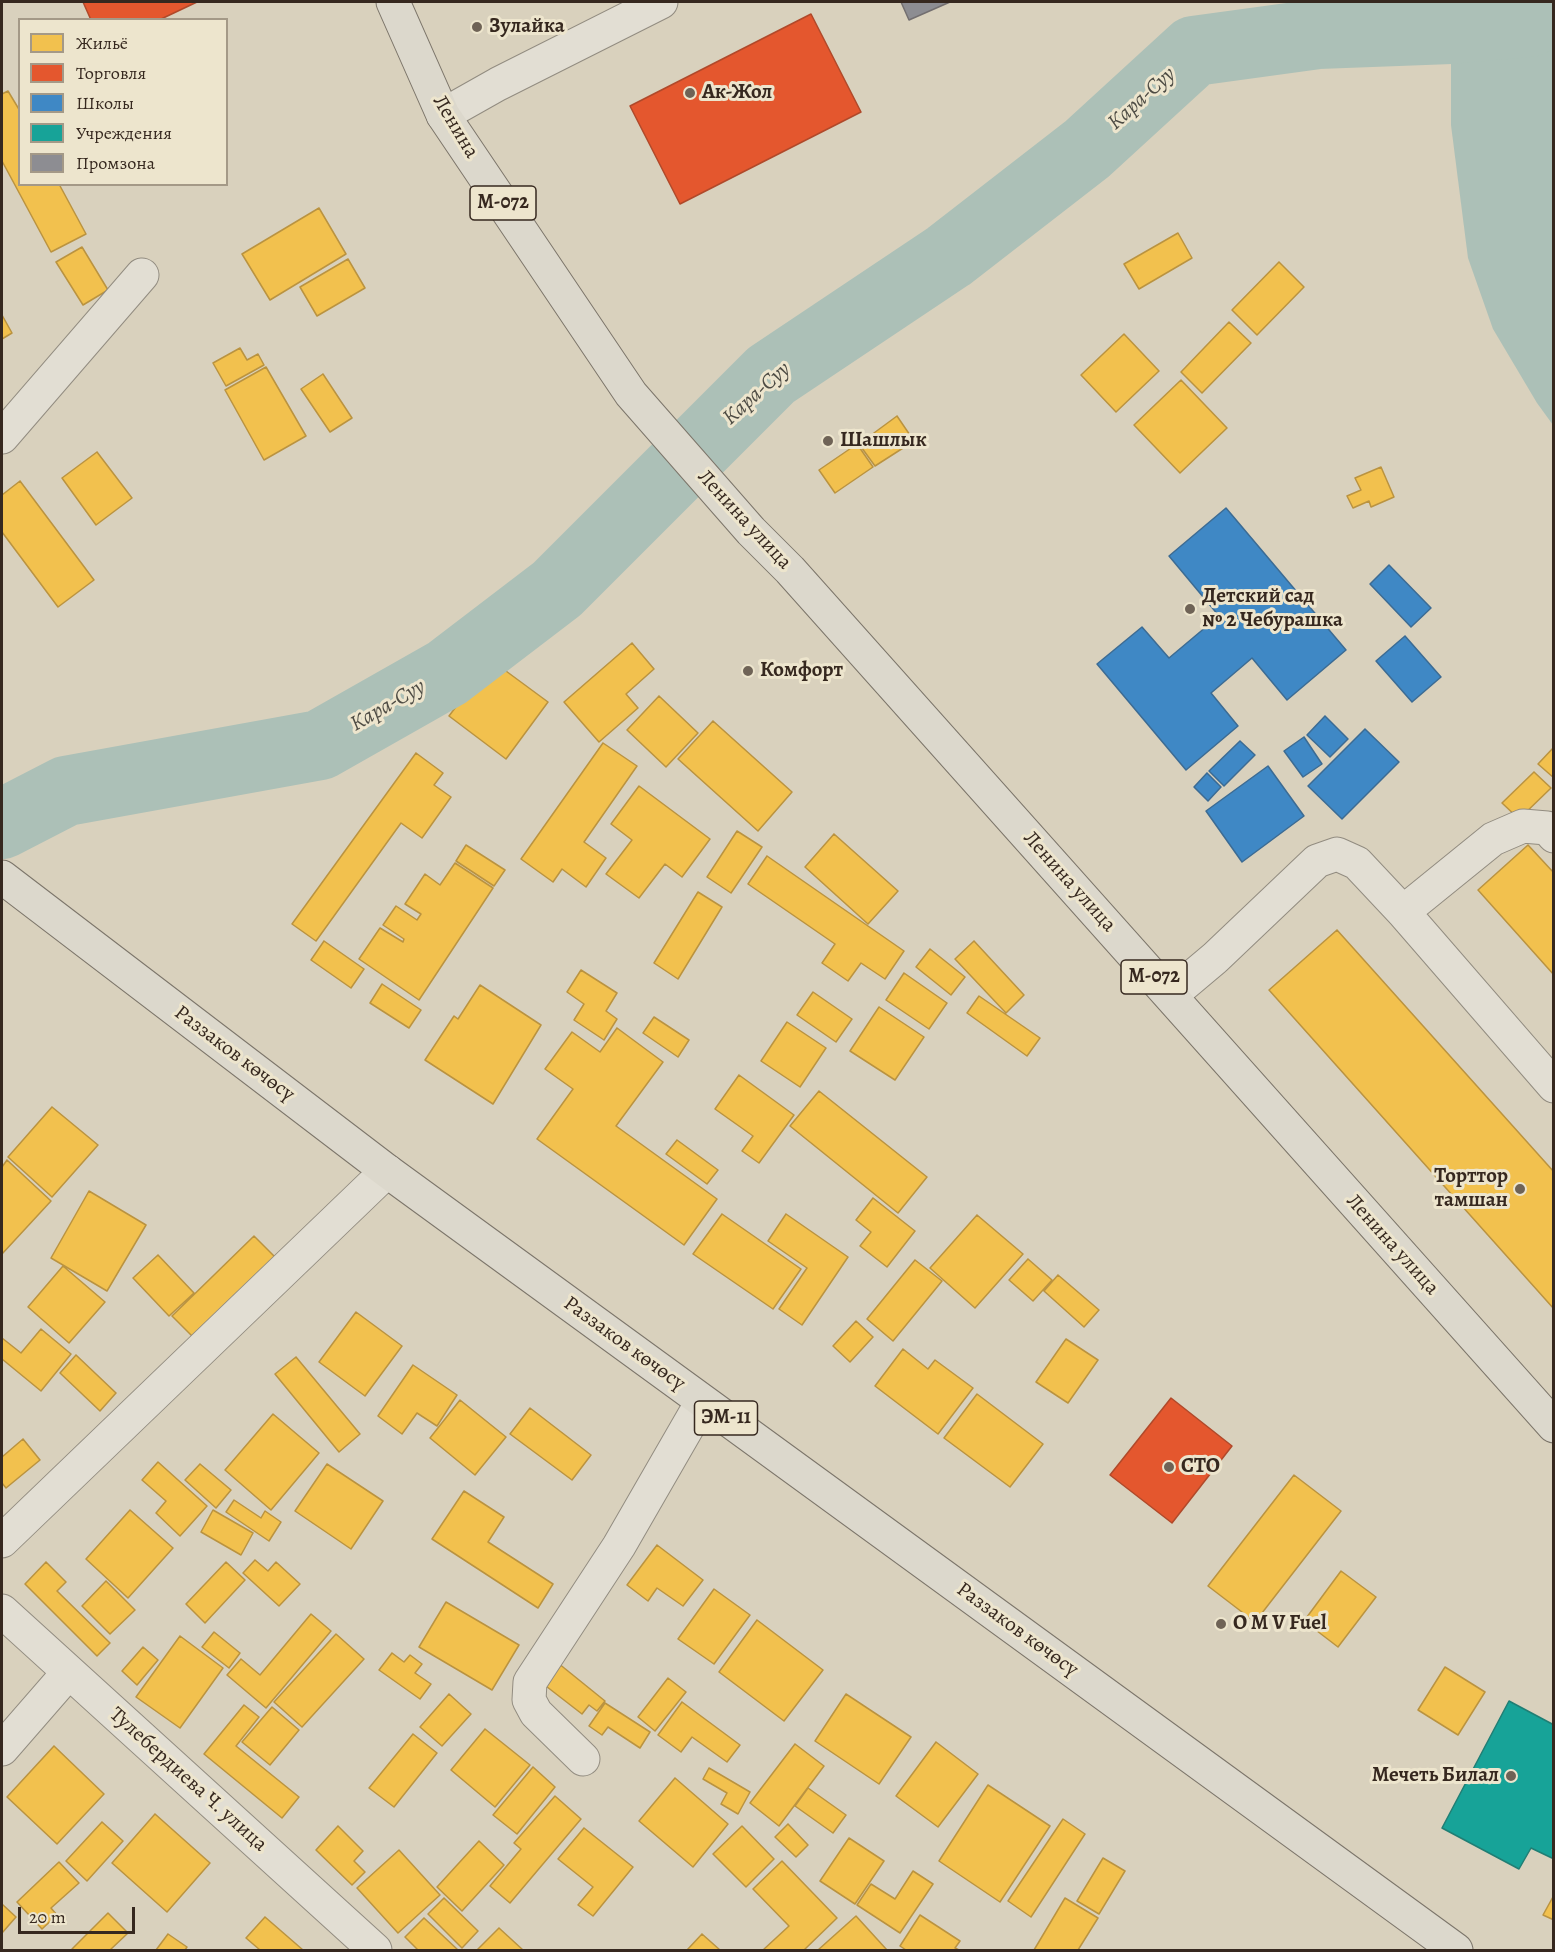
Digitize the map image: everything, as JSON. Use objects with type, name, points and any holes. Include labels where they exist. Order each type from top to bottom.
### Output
[{"type":"main road","name":"Ленина","points":[[393,2],[443,115],[631,394]]},
{"type":"main road","name":"Ленина улица","points":[[631,394],[751,531],[790,570],[1171,996],[1549,1411]]},
{"type":"main road","name":"Раззаков көчөсү","points":[[2,878],[387,1171],[1456,1950]]},
{"type":"street","points":[[443,115],[498,84],[662,2]]},
{"type":"street","points":[[2,437],[142,275]]},
{"type":"street","points":[[1402,912],[1492,839],[1523,826],[1546,828],[1554,836]]},
{"type":"street","points":[[1171,996],[1215,958],[1317,861],[1337,854],[1357,863],[1554,1086]]},
{"type":"street","points":[[2,1541],[387,1171]]},
{"type":"street","points":[[583,1759],[536,1713],[529,1700],[530,1682],[619,1546],[702,1402]]},
{"type":"street","name":"Тулебердиева Ч. улица","points":[[2,1611],[375,1950]]},
{"type":"street","points":[[2,1749],[69,1672]]},
{"type":"shaded area","points":[[1451,2],[1553,2],[1553,425],[1537,403],[1493,329],[1468,258],[1451,125]]},
{"type":"building: Жильё","points":[[8,91],[18,108],[18,186],[60,186],[86,234],[51,252],[2,161],[2,94]]},
{"type":"building: Жильё","points":[[319,208],[346,254],[270,300],[242,254]]},
{"type":"building: Жильё","points":[[1178,233],[1192,258],[1139,289],[1124,264]]},
{"type":"building: Жильё","points":[[82,247],[108,290],[83,305],[56,262]]},
{"type":"building: Жильё","points":[[348,259],[365,288],[317,316],[300,287]]},
{"type":"building: Жильё","points":[[1279,262],[1304,287],[1257,335],[1232,310]]},
{"type":"building: Жильё","points":[[2,315],[12,333],[2,339]]},
{"type":"building: Жильё","points":[[1229,322],[1251,343],[1202,393],[1181,372]]},
{"type":"building: Жильё","points":[[1124,334],[1159,371],[1116,412],[1081,375]]},
{"type":"building: Жильё","points":[[240,348],[247,360],[258,354],[264,365],[226,386],[213,363]]},
{"type":"building: Жильё","points":[[266,367],[306,436],[264,460],[225,390]]},
{"type":"building: Жильё","points":[[323,374],[352,418],[330,432],[301,389]]},
{"type":"building: Жильё","points":[[1181,380],[1227,428],[1180,473],[1134,425]]},
{"type":"building: Жильё","points":[[897,416],[914,441],[875,466],[859,444]]},
{"type":"building: Жильё","points":[[857,444],[873,467],[835,493],[819,470]]},
{"type":"building: Жильё","points":[[97,452],[132,498],[96,525],[62,478]]},
{"type":"building: Жильё","points":[[1381,467],[1394,497],[1371,507],[1369,501],[1353,508],[1347,496],[1361,490],[1355,478]]},
{"type":"building: Жильё","points":[[20,481],[94,580],[58,607],[2,532],[2,495]]},
{"type":"building: Жильё","points":[[632,643],[654,669],[626,694],[638,708],[599,742],[564,702]]},
{"type":"building: Жильё","points":[[491,660],[548,702],[506,759],[449,716]]},
{"type":"building: Жильё","points":[[659,696],[698,733],[666,767],[627,730]]},
{"type":"building: Жильё","points":[[713,721],[792,792],[758,831],[678,759]]},
{"type":"building: Жильё","points":[[603,743],[637,766],[584,842],[606,858],[586,887],[562,869],[553,882],[521,859]]},
{"type":"building: Жильё","points":[[1554,747],[1554,778],[1538,764]]},
{"type":"building: Жильё","points":[[416,753],[443,773],[434,785],[451,797],[422,838],[401,823],[316,941],[292,924]]},
{"type":"building: Жильё","points":[[1534,772],[1551,788],[1519,819],[1502,803]]},
{"type":"building: Жильё","points":[[639,786],[710,839],[682,877],[665,864],[639,898],[606,874],[632,840],[611,824]]},
{"type":"building: Жильё","points":[[737,831],[762,847],[731,893],[707,877]]},
{"type":"building: Жильё","points":[[834,834],[898,891],[868,924],[805,867]]},
{"type":"building: Жильё","points":[[466,845],[505,870],[494,886],[456,861]]},
{"type":"building: Жильё","points":[[1528,845],[1554,873],[1554,975],[1478,890]]},
{"type":"building: Жильё","points":[[767,856],[904,951],[885,979],[861,963],[848,981],[822,963],[835,944],[748,884]]},
{"type":"building: Жильё","points":[[455,863],[493,888],[419,1000],[359,959],[380,928],[403,942],[404,939],[383,925],[396,906],[417,920],[421,914],[405,904],[425,874],[440,885]]},
{"type":"building: Жильё","points":[[698,892],[722,907],[678,979],[654,963]]},
{"type":"building: Жильё","points":[[1337,930],[1554,1172],[1554,1309],[1269,990]]},
{"type":"building: Жильё","points":[[324,941],[364,969],[351,988],[311,960]]},
{"type":"building: Жильё","points":[[974,941],[1024,995],[1006,1013],[955,959]]},
{"type":"building: Жильё","points":[[930,949],[965,977],[951,995],[916,967]]},
{"type":"building: Жильё","points":[[581,970],[617,993],[606,1011],[617,1019],[604,1040],[574,1020],[584,1004],[567,992]]},
{"type":"building: Жильё","points":[[904,973],[947,1003],[929,1029],[886,1000]]},
{"type":"building: Жильё","points":[[382,984],[421,1010],[409,1028],[370,1003]]},
{"type":"building: Жильё","points":[[480,985],[541,1025],[493,1104],[425,1060],[454,1016],[458,1019]]},
{"type":"building: Жильё","points":[[813,992],[852,1019],[836,1042],[797,1015]]},
{"type":"building: Жильё","points":[[979,996],[1040,1038],[1027,1056],[967,1013]]},
{"type":"building: Жильё","points":[[879,1007],[924,1037],[895,1080],[850,1051]]},
{"type":"building: Жильё","points":[[654,1017],[689,1040],[678,1057],[643,1033]]},
{"type":"building: Жильё","points":[[787,1022],[826,1048],[800,1087],[761,1061]]},
{"type":"building: Жильё","points":[[617,1028],[663,1062],[616,1126],[717,1199],[684,1245],[537,1139],[573,1089],[545,1069],[572,1032],[600,1052]]},
{"type":"building: Жильё","points":[[739,1075],[794,1115],[759,1163],[742,1151],[753,1136],[715,1109]]},
{"type":"building: Жильё","points":[[819,1091],[927,1177],[898,1213],[790,1126]]},
{"type":"building: Жильё","points":[[52,1107],[98,1145],[52,1197],[8,1157]]},
{"type":"building: Жильё","points":[[677,1140],[718,1170],[707,1184],[666,1154]]},
{"type":"building: Жильё","points":[[7,1160],[51,1201],[2,1254],[2,1167]]},
{"type":"building: Жильё","points":[[89,1191],[146,1225],[107,1291],[51,1258]]},
{"type":"building: Жильё","points":[[873,1198],[915,1231],[887,1267],[860,1246],[871,1232],[856,1220]]},
{"type":"building: Жильё","points":[[722,1214],[801,1269],[773,1309],[693,1254]]},
{"type":"building: Жильё","points":[[786,1214],[848,1257],[802,1325],[779,1309],[807,1268],[768,1241]]},
{"type":"building: Жильё","points":[[977,1215],[1023,1254],[975,1308],[930,1268]]},
{"type":"building: Жильё","points":[[254,1236],[276,1258],[194,1338],[172,1316]]},
{"type":"building: Жильё","points":[[158,1255],[194,1293],[169,1316],[133,1278]]},
{"type":"building: Жильё","points":[[1028,1259],[1052,1280],[1033,1301],[1009,1280]]},
{"type":"building: Жильё","points":[[915,1260],[942,1281],[893,1341],[867,1319]]},
{"type":"building: Жильё","points":[[63,1266],[105,1302],[69,1343],[28,1307]]},
{"type":"building: Жильё","points":[[1058,1275],[1099,1310],[1084,1327],[1044,1291]]},
{"type":"building: Жильё","points":[[356,1312],[402,1346],[365,1396],[319,1362]]},
{"type":"building: Жильё","points":[[856,1321],[873,1337],[850,1362],[833,1346]]},
{"type":"building: Жильё","points":[[41,1329],[71,1354],[41,1391],[2,1359],[2,1338],[21,1353]]},
{"type":"building: Жильё","points":[[1066,1339],[1098,1360],[1068,1403],[1036,1382]]},
{"type":"building: Жильё","points":[[903,1349],[928,1369],[935,1360],[973,1388],[938,1434],[875,1386]]},
{"type":"building: Жильё","points":[[76,1355],[116,1393],[100,1411],[60,1373]]},
{"type":"building: Жильё","points":[[296,1357],[360,1434],[339,1452],[275,1374]]},
{"type":"building: Жильё","points":[[413,1365],[457,1395],[437,1426],[417,1413],[402,1434],[378,1416]]},
{"type":"building: Жильё","points":[[977,1394],[1043,1444],[1010,1487],[944,1438]]},
{"type":"building: Жильё","points":[[460,1400],[506,1437],[475,1475],[430,1438]]},
{"type":"building: Жильё","points":[[530,1408],[591,1455],[572,1480],[510,1434]]},
{"type":"building: Жильё","points":[[273,1414],[319,1453],[271,1510],[225,1470]]},
{"type":"building: Жильё","points":[[23,1439],[40,1460],[6,1488],[2,1483],[2,1457]]},
{"type":"building: Жильё","points":[[158,1462],[207,1506],[180,1536],[156,1513],[166,1501],[142,1480]]},
{"type":"building: Жильё","points":[[200,1464],[231,1490],[216,1508],[185,1480]]},
{"type":"building: Жильё","points":[[327,1464],[383,1501],[351,1549],[295,1511]]},
{"type":"building: Жильё","points":[[1294,1475],[1341,1511],[1255,1622],[1208,1586]]},
{"type":"building: Жильё","points":[[464,1491],[504,1517],[488,1542],[553,1584],[538,1608],[432,1539]]},
{"type":"building: Жильё","points":[[234,1500],[261,1518],[265,1511],[281,1522],[269,1541],[226,1512]]},
{"type":"building: Жильё","points":[[130,1510],[173,1548],[128,1598],[86,1559]]},
{"type":"building: Жильё","points":[[213,1510],[253,1533],[241,1555],[201,1532]]},
{"type":"building: Жильё","points":[[657,1545],[703,1580],[683,1606],[657,1588],[648,1601],[627,1585]]},
{"type":"building: Жильё","points":[[255,1560],[268,1571],[276,1562],[300,1584],[279,1606],[243,1573]]},
{"type":"building: Жильё","points":[[46,1562],[66,1582],[57,1591],[110,1643],[97,1656],[25,1584]]},
{"type":"building: Жильё","points":[[226,1562],[245,1580],[205,1623],[186,1604]]},
{"type":"building: Жильё","points":[[1341,1571],[1376,1597],[1338,1647],[1304,1621]]},
{"type":"building: Жильё","points":[[106,1581],[135,1610],[110,1634],[82,1606]]},
{"type":"building: Жильё","points":[[714,1589],[750,1615],[714,1664],[678,1639]]},
{"type":"building: Жильё","points":[[446,1602],[519,1645],[492,1690],[419,1647]]},
{"type":"building: Жильё","points":[[311,1614],[331,1631],[266,1708],[227,1675],[241,1659],[260,1675]]},
{"type":"building: Жильё","points":[[757,1620],[823,1670],[784,1721],[719,1672]]},
{"type":"building: Жильё","points":[[214,1632],[240,1653],[229,1668],[202,1647]]},
{"type":"building: Жильё","points":[[336,1634],[364,1659],[302,1727],[274,1702]]},
{"type":"building: Жильё","points":[[180,1636],[223,1668],[180,1728],[136,1697]]},
{"type":"building: Жильё","points":[[143,1647],[158,1660],[137,1685],[122,1671]]},
{"type":"building: Жильё","points":[[392,1653],[404,1662],[410,1655],[422,1664],[415,1673],[431,1684],[420,1699],[379,1670]]},
{"type":"building: Жильё","points":[[558,1663],[605,1701],[597,1711],[589,1705],[582,1714],[542,1683]]},
{"type":"building: Жильё","points":[[1445,1667],[1485,1692],[1458,1735],[1418,1710]]},
{"type":"building: Жильё","points":[[668,1678],[686,1692],[655,1731],[638,1717]]},
{"type":"building: Жильё","points":[[449,1694],[471,1714],[442,1746],[420,1727]]},
{"type":"building: Жильё","points":[[846,1694],[911,1737],[879,1784],[815,1741]]},
{"type":"building: Жильё","points":[[682,1702],[740,1745],[727,1762],[692,1737],[681,1752],[658,1735]]},
{"type":"building: Жильё","points":[[605,1703],[650,1732],[640,1748],[608,1727],[602,1735],[589,1726]]},
{"type":"building: Жильё","points":[[244,1705],[259,1717],[236,1746],[299,1797],[282,1818],[204,1754]]},
{"type":"building: Жильё","points":[[272,1707],[299,1730],[270,1765],[242,1742]]},
{"type":"building: Жильё","points":[[485,1729],[530,1765],[495,1807],[451,1770]]},
{"type":"building: Жильё","points":[[413,1734],[437,1753],[394,1807],[369,1788]]},
{"type":"building: Жильё","points":[[936,1742],[978,1774],[938,1827],[896,1796]]},
{"type":"building: Жильё","points":[[795,1744],[824,1766],[779,1826],[750,1803]]},
{"type":"building: Жильё","points":[[54,1746],[104,1794],[57,1844],[7,1797]]},
{"type":"building: Жильё","points":[[533,1767],[555,1787],[517,1834],[493,1815]]},
{"type":"building: Жильё","points":[[709,1768],[750,1792],[738,1814],[721,1804],[727,1793],[703,1779]]},
{"type":"building: Жильё","points":[[675,1778],[728,1824],[693,1867],[639,1821]]},
{"type":"building: Жильё","points":[[988,1785],[1050,1826],[1000,1902],[939,1861]]},
{"type":"building: Жильё","points":[[808,1788],[846,1815],[833,1833],[795,1806]]},
{"type":"building: Жильё","points":[[555,1796],[581,1819],[510,1903],[490,1886],[521,1849],[514,1843]]},
{"type":"building: Жильё","points":[[155,1814],[210,1863],[167,1912],[112,1863]]},
{"type":"building: Жильё","points":[[1063,1819],[1085,1834],[1031,1917],[1008,1901]]},
{"type":"building: Жильё","points":[[102,1822],[123,1841],[87,1881],[66,1861]]},
{"type":"building: Жильё","points":[[788,1824],[808,1845],[796,1857],[775,1837]]},
{"type":"building: Жильё","points":[[338,1826],[363,1851],[354,1861],[365,1872],[352,1885],[316,1850]]},
{"type":"building: Жильё","points":[[742,1826],[774,1859],[746,1887],[713,1854]]},
{"type":"building: Жильё","points":[[584,1828],[633,1867],[593,1916],[578,1905],[593,1887],[558,1859]]},
{"type":"building: Жильё","points":[[849,1838],[884,1861],[855,1904],[820,1881]]},
{"type":"building: Жильё","points":[[479,1841],[504,1865],[462,1911],[437,1887]]},
{"type":"building: Жильё","points":[[399,1850],[440,1895],[398,1933],[357,1888]]},
{"type":"building: Жильё","points":[[1103,1858],[1125,1871],[1099,1914],[1077,1901]]},
{"type":"building: Жильё","points":[[782,1861],[837,1918],[804,1950],[763,1950],[789,1926],[753,1889]]},
{"type":"building: Жильё","points":[[59,1862],[79,1883],[51,1908],[57,1915],[42,1929],[17,1902]]},
{"type":"building: Жильё","points":[[913,1871],[933,1884],[900,1933],[857,1905],[871,1884],[895,1899]]},
{"type":"building: Жильё","points":[[1554,1895],[1554,1920],[1543,1915]]},
{"type":"building: Жильё","points":[[444,1898],[478,1931],[462,1948],[428,1914]]},
{"type":"building: Жильё","points":[[1065,1898],[1098,1918],[1078,1950],[1034,1950]]},
{"type":"building: Жильё","points":[[2,1904],[16,1917],[2,1933]]},
{"type":"building: Жильё","points":[[108,1913],[128,1933],[110,1950],[72,1949]]},
{"type":"building: Жильё","points":[[920,1915],[960,1941],[955,1948],[959,1950],[906,1950],[900,1946]]},
{"type":"building: Жильё","points":[[856,1916],[887,1950],[818,1950]]},
{"type":"building: Жильё","points":[[265,1917],[303,1950],[260,1950],[246,1938]]},
{"type":"building: Жильё","points":[[424,1918],[458,1950],[418,1950],[405,1937]]},
{"type":"building: Жильё","points":[[499,1928],[523,1950],[477,1950]]},
{"type":"building: Жильё","points":[[168,1934],[187,1947],[185,1950],[156,1950]]},
{"type":"building: Жильё","points":[[702,1934],[720,1950],[687,1950]]},
{"type":"building: Торговля","points":[[83,2],[197,2],[163,18],[90,18]]},
{"type":"building: Торговля","points":[[811,14],[861,112],[680,204],[630,106]]},
{"type":"building: Торговля","points":[[1171,1398],[1232,1446],[1172,1523],[1110,1475]]},
{"type":"building: Школы","points":[[1226,508],[1346,650],[1287,700],[1252,658],[1211,693],[1238,726],[1186,770],[1097,664],[1142,627],[1169,658],[1219,616],[1169,556]]},
{"type":"building: Школы","points":[[1389,565],[1431,608],[1411,627],[1370,584]]},
{"type":"building: Школы","points":[[1405,636],[1441,677],[1412,702],[1376,661]]},
{"type":"building: Школы","points":[[1325,716],[1348,739],[1330,757],[1307,735]]},
{"type":"building: Школы","points":[[1365,729],[1399,762],[1342,819],[1308,786]]},
{"type":"building: Школы","points":[[1304,737],[1322,764],[1303,777],[1284,751]]},
{"type":"building: Школы","points":[[1240,741],[1255,755],[1224,786],[1209,771]]},
{"type":"building: Школы","points":[[1268,766],[1304,816],[1242,862],[1206,811]]},
{"type":"building: Школы","points":[[1207,773],[1221,787],[1208,801],[1194,787]]},
{"type":"building: Учреждения","name":"Мечеть Билал","points":[[1509,1701],[1554,1725],[1554,1859],[1531,1848],[1519,1869],[1442,1828]]},
{"type":"building: Промзона","points":[[901,2],[950,2],[909,20]]},
{"type":"waterway","name":"Кара-Суу","points":[[2,824],[66,791],[320,745],[447,673],[557,589],[771,375],[949,256],[1087,149],[1194,51],[1318,34],[1451,29],[1530,22]]},
{"type":"place","name":"Зулайка","points":[[477,27]]},
{"type":"place","name":"Ак-Жол","points":[[690,93]]},
{"type":"place","name":"Шашлык","points":[[828,441]]},
{"type":"place","name":"Детский сад № 2 Чебурашка","points":[[1190,609]]},
{"type":"place","name":"Комфорт","points":[[748,671]]},
{"type":"place","name":"Торттор тамшан","points":[[1520,1189]]},
{"type":"place","name":"СТО","points":[[1169,1467]]},
{"type":"place","name":"O M V Fuel","points":[[1221,1624]]},
{"type":"place","name":"Мечеть Билал","points":[[1511,1776]]}]
